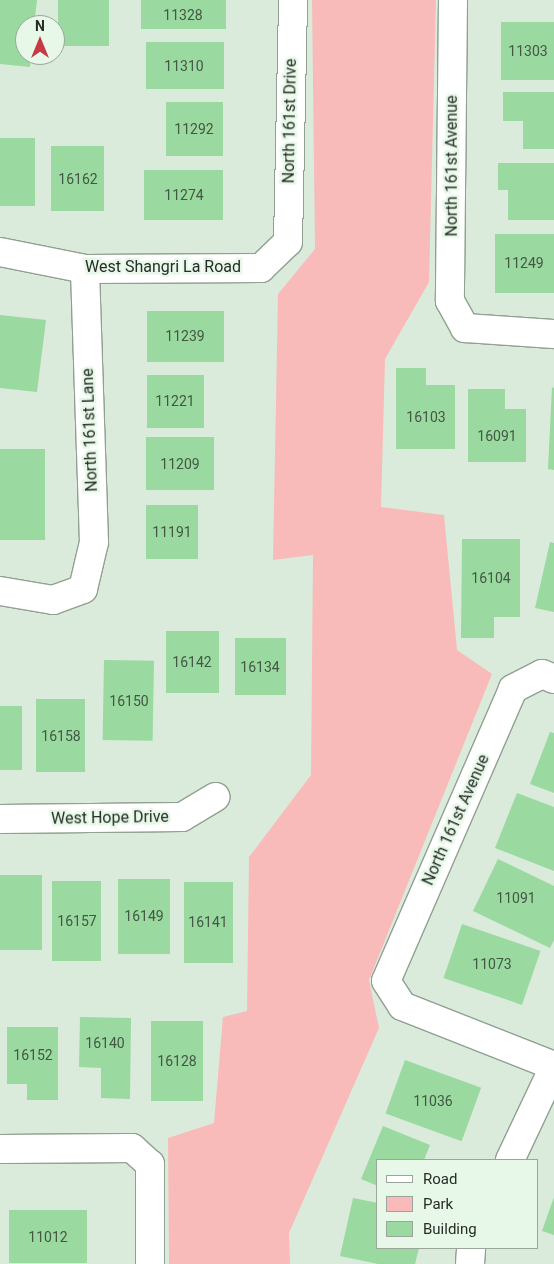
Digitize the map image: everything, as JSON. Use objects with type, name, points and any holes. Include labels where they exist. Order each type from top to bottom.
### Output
[{"type":"street","name":"North 161st Drive","points":[[288,242],[293,0]]},
{"type":"street","name":"North 161st Avenue","points":[[453,0],[450,301],[465,328],[554,334]]},
{"type":"street","name":"West Shangri La Road","points":[[0,252],[85,269],[261,268],[288,242]]},
{"type":"street","name":"North 161st Lane","points":[[0,591],[53,600],[83,589],[94,542],[85,269]]},
{"type":"street","name":"North 161st Avenue","points":[[548,676],[513,689],[386,981],[402,1006],[554,1067]]},
{"type":"street","name":"West Hope Drive","points":[[0,819],[182,817],[214,797]]},
{"type":"street","points":[[510,1159],[554,1067]]},
{"type":"street","points":[[0,1149],[132,1148],[150,1164],[150,1264]]},
{"type":"street","points":[[470,1264],[471,1249]]},
{"type":"green space","points":[[312,0],[436,0],[429,282],[385,359],[381,507],[444,515],[457,650],[492,674],[369,980],[379,1028],[289,1233],[290,1264],[169,1264],[168,1138],[214,1123],[223,1017],[247,1011],[249,857],[311,775],[313,555],[273,560],[278,294],[315,249]]},
{"type":"building","points":[[0,0],[37,0],[35,15],[15,15],[15,65],[30,65],[30,67],[0,64]]},
{"type":"building","points":[[58,0],[109,0],[109,46],[65,46],[65,15],[58,15]]},
{"type":"building","points":[[141,0],[226,0],[226,29],[141,29]]},
{"type":"building","points":[[501,22],[554,22],[554,80],[501,80]]},
{"type":"building","points":[[146,42],[224,42],[224,89],[146,89]]},
{"type":"building","points":[[503,92],[554,92],[554,149],[523,149],[523,121],[503,121]]},
{"type":"building","points":[[166,102],[223,102],[223,156],[166,156]]},
{"type":"building","points":[[0,138],[35,138],[35,206],[0,206]]},
{"type":"building","points":[[51,146],[104,146],[104,211],[51,211]]},
{"type":"building","points":[[498,163],[554,163],[554,220],[508,220],[508,190],[498,190]]},
{"type":"building","points":[[144,170],[223,170],[223,220],[144,220]]},
{"type":"building","points":[[495,234],[554,234],[554,293],[495,293]]},
{"type":"building","points":[[147,311],[224,311],[224,362],[147,362]]},
{"type":"building","points":[[0,315],[46,320],[37,392],[0,388]]},
{"type":"building","points":[[396,368],[426,368],[426,385],[455,385],[455,449],[396,449]]},
{"type":"building","points":[[147,375],[204,375],[204,428],[147,428]]},
{"type":"building","points":[[552,387],[554,388],[554,470],[548,469]]},
{"type":"building","points":[[468,389],[505,389],[505,409],[526,409],[526,462],[468,462]]},
{"type":"building","points":[[146,437],[214,437],[214,490],[146,490]]},
{"type":"building","points":[[0,449],[45,449],[45,540],[0,540]]},
{"type":"building","points":[[146,505],[198,505],[198,559],[146,559]]},
{"type":"building","points":[[462,539],[520,539],[520,617],[494,617],[494,638],[461,638]]},
{"type":"building","points":[[550,542],[554,543],[554,612],[535,608]]},
{"type":"building","points":[[166,631],[219,631],[219,693],[166,693]]},
{"type":"building","points":[[235,638],[286,638],[286,695],[235,695]]},
{"type":"building","points":[[104,660],[154,661],[153,741],[103,740]]},
{"type":"building","points":[[36,699],[85,699],[85,772],[36,772]]},
{"type":"building","points":[[0,706],[22,706],[22,770],[0,770]]},
{"type":"building","points":[[550,732],[554,733],[554,793],[530,784]]},
{"type":"building","points":[[517,793],[554,807],[554,871],[495,848]]},
{"type":"building","points":[[498,859],[554,886],[554,940],[550,948],[473,911]]},
{"type":"building","points":[[0,875],[42,875],[42,950],[0,950]]},
{"type":"building","points":[[118,879],[170,879],[170,954],[118,954]]},
{"type":"building","points":[[52,881],[101,881],[101,961],[52,961]]},
{"type":"building","points":[[184,882],[233,882],[233,963],[184,963]]},
{"type":"building","points":[[462,924],[540,951],[522,1005],[443,978]]},
{"type":"building","points":[[80,1017],[131,1018],[130,1099],[101,1098],[101,1068],[79,1067]]},
{"type":"building","points":[[151,1021],[203,1021],[203,1101],[151,1101]]},
{"type":"building","points":[[7,1027],[58,1027],[58,1100],[27,1100],[27,1084],[7,1084]]},
{"type":"building","points":[[405,1060],[481,1088],[462,1141],[386,1114]]},
{"type":"building","points":[[383,1126],[430,1145],[424,1159],[376,1159],[376,1185],[361,1179]]},
{"type":"building","points":[[554,1197],[554,1235],[542,1231]]},
{"type":"building","points":[[353,1198],[376,1203],[376,1249],[419,1249],[415,1264],[378,1264],[340,1256]]},
{"type":"building","points":[[9,1210],[87,1210],[87,1263],[9,1263]]}]
